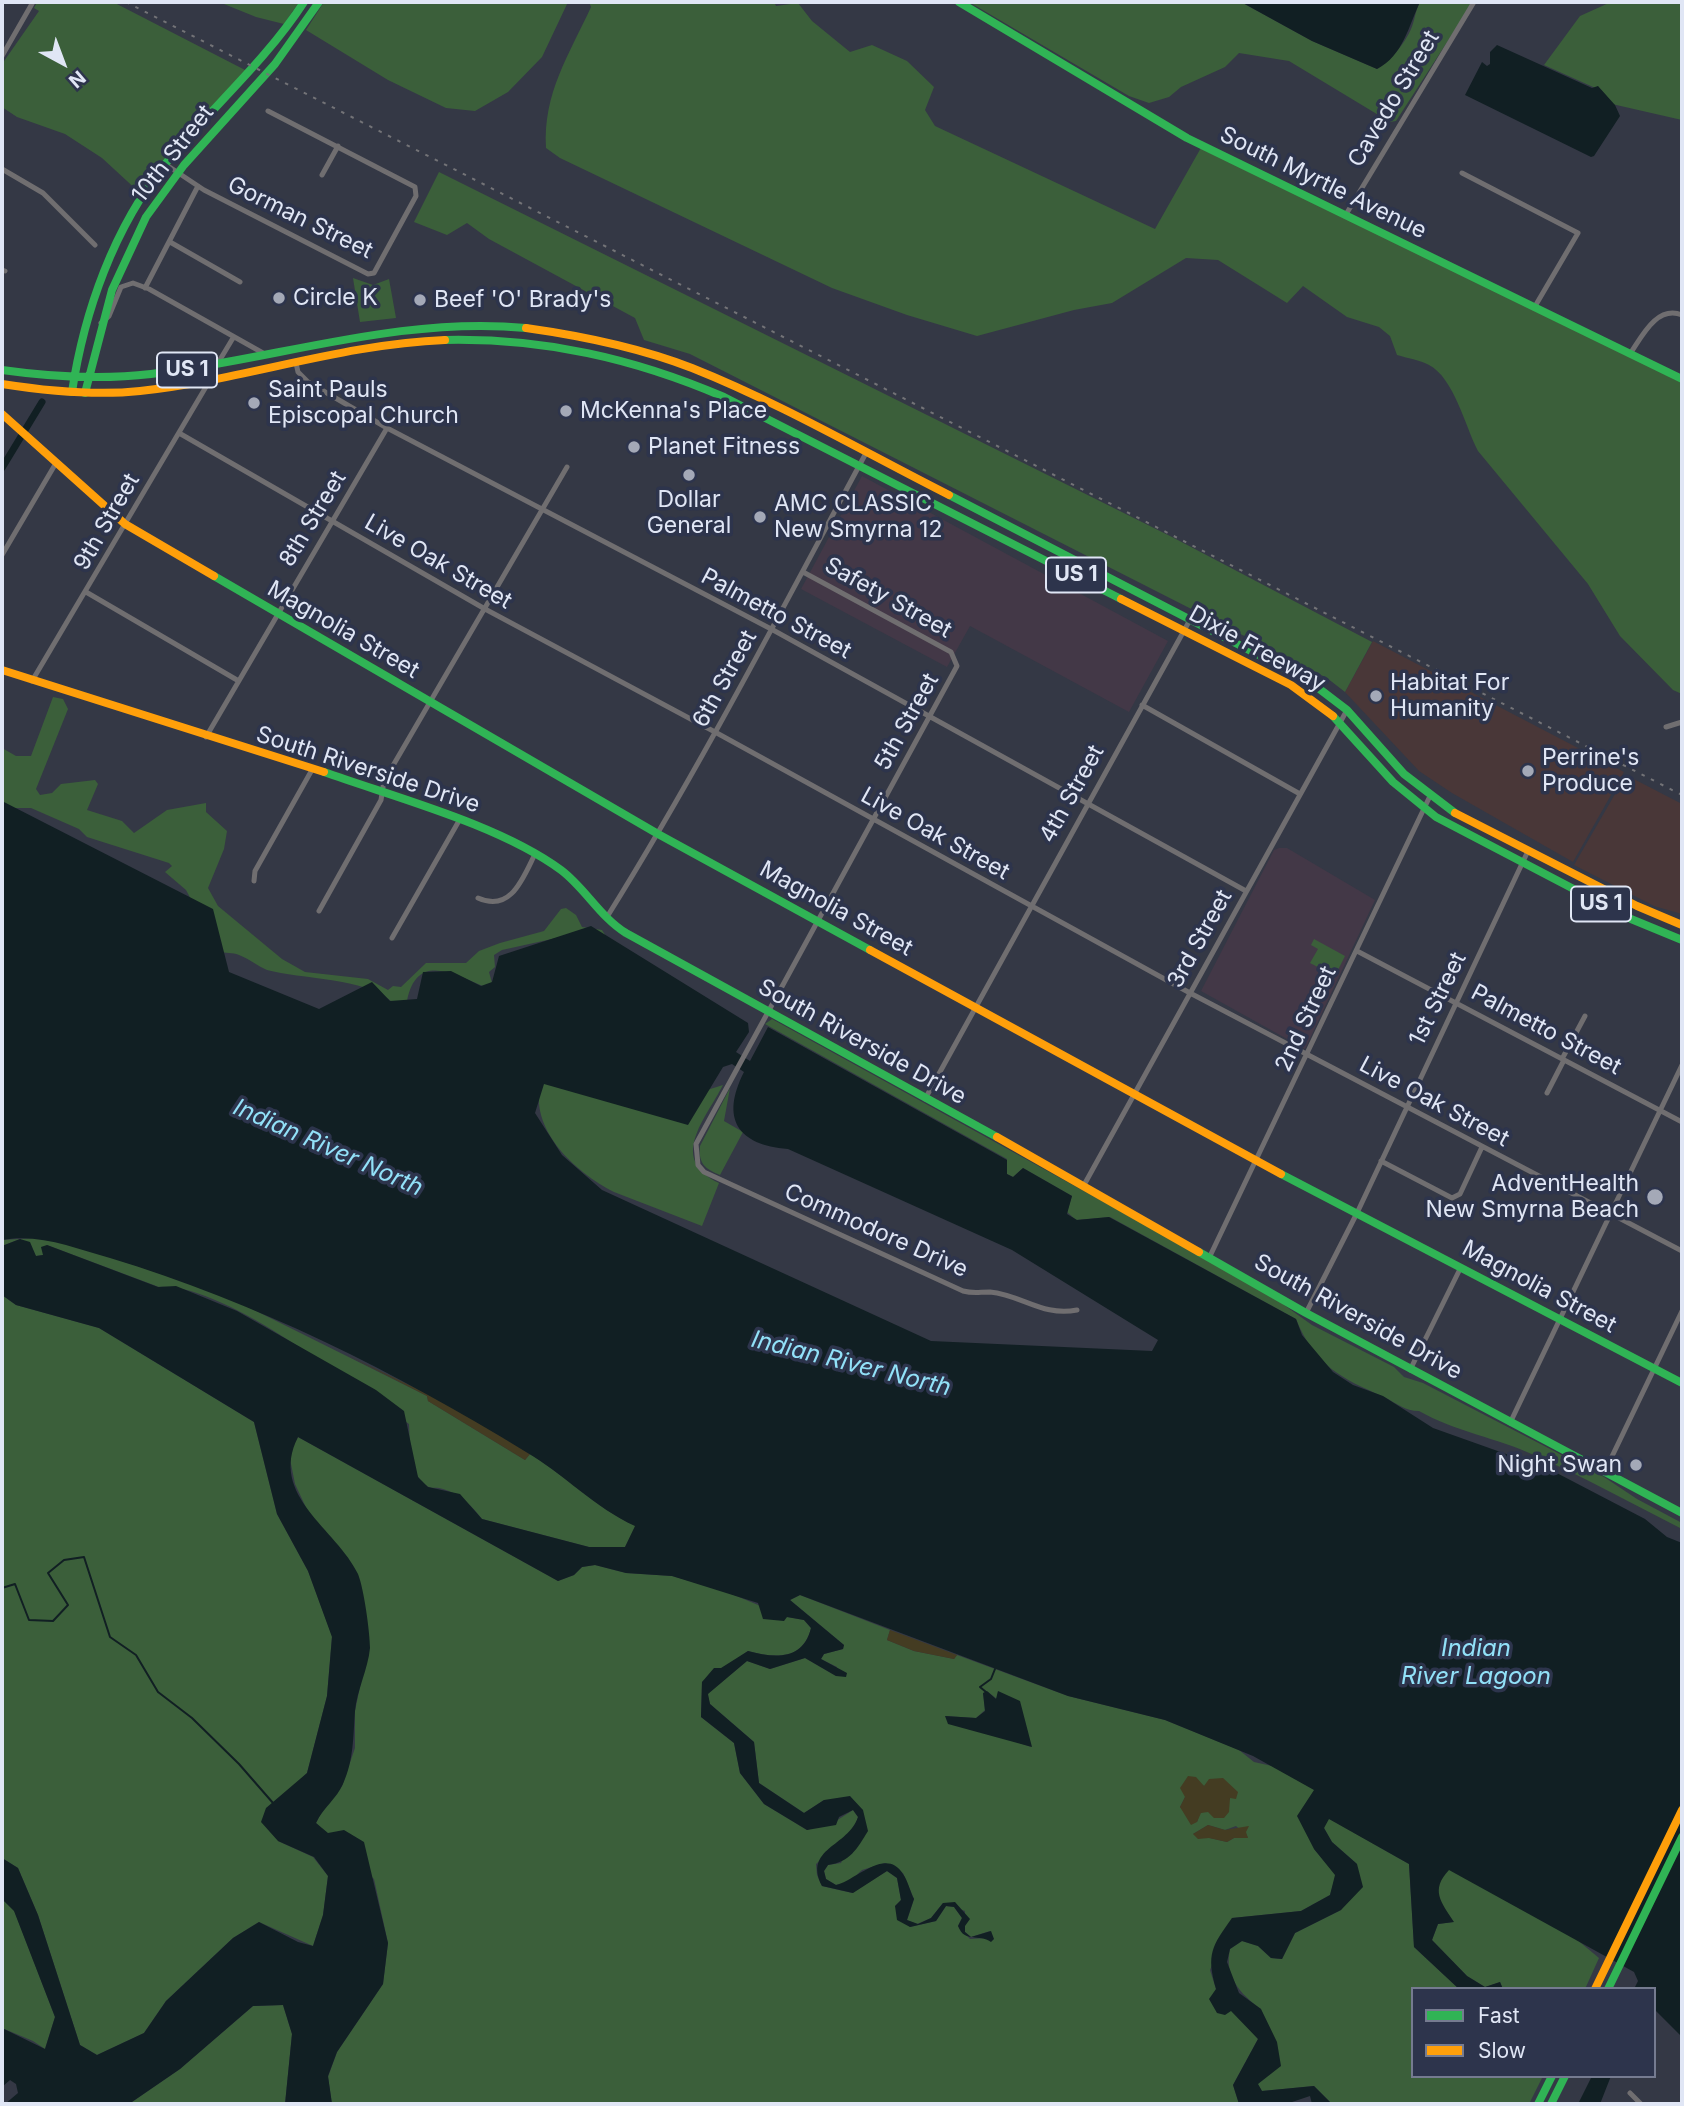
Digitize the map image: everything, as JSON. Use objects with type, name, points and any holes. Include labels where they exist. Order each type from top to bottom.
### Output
[{"type":"street","points":[[2,54],[33,2]]},
{"type":"street","name":"10th Street","points":[[72,392],[111,256],[138,203],[166,164],[275,43],[304,2]]},
{"type":"street","name":"10th Street","points":[[85,393],[101,323],[134,240],[178,172],[286,49],[319,2]]},
{"type":"street","name":"South Myrtle Avenue","points":[[959,2],[1187,138],[1682,379]]},
{"type":"street","name":"Cavedo Street","points":[[1345,216],[1474,2]]},
{"type":"street","points":[[275,43],[286,49]]},
{"type":"street","points":[[236,89],[245,97]]},
{"type":"street","name":"Gorman Street","points":[[166,164],[198,186],[368,274],[374,273],[416,196],[415,187],[268,111]]},
{"type":"street","points":[[322,175],[338,146]]},
{"type":"street","points":[[2,169],[43,193],[95,245]]},
{"type":"street","points":[[1462,173],[1578,233],[1534,308]]},
{"type":"street","name":"10th Street","points":[[145,288],[198,186]]},
{"type":"street","points":[[170,242],[240,282]]},
{"type":"street","points":[[101,323],[109,316],[124,285],[133,283],[266,354]]},
{"type":"street","points":[[1630,354],[1661,315],[1673,311],[1682,315]]},
{"type":"street","points":[[494,325],[494,340]]},
{"type":"street","name":"US 1","points":[[2,370],[74,379],[149,376],[397,330],[494,325],[564,332],[634,348],[688,366],[866,453]]},
{"type":"street","points":[[446,326],[447,340]]},
{"type":"street","points":[[218,363],[233,338]]},
{"type":"street","name":"US 1","points":[[2,384],[85,393],[137,391],[382,346],[447,340],[494,340],[559,346],[629,360],[679,377],[860,465]]},
{"type":"street","points":[[296,363],[304,352],[320,344]]},
{"type":"street","points":[[629,360],[634,348]]},
{"type":"street","points":[[272,367],[292,349]]},
{"type":"street","name":"Palmetto Street","points":[[296,363],[298,372],[308,382],[387,428],[772,631],[1246,891]]},
{"type":"street","name":"9th Street","points":[[32,681],[210,379]]},
{"type":"street","points":[[747,408],[753,396]]},
{"type":"street","name":"Magnolia Street","points":[[2,416],[125,524],[658,834],[1258,1162],[1682,1383]]},
{"type":"street","name":"8th Street","points":[[206,737],[387,428]]},
{"type":"street","name":"Live Oak Street","points":[[180,433],[485,609],[1190,993],[1682,1251]]},
{"type":"street","name":"6th Street","points":[[607,917],[658,834],[772,631],[866,453]]},
{"type":"street","name":"Dixie Freeway","points":[[866,453],[1298,673],[1347,710],[1404,774],[1430,796],[1528,851],[1637,906],[1682,925]]},
{"type":"street","points":[[2,555],[56,463]]},
{"type":"street","name":"Dixie Freeway","points":[[860,465],[1292,685],[1340,722],[1393,782],[1424,809],[1458,831],[1631,919],[1682,940]]},
{"type":"street","points":[[319,911],[381,800],[381,791],[430,701],[567,467]]},
{"type":"street","points":[[1026,550],[1032,538]]},
{"type":"street","name":"Safety Street","points":[[803,572],[951,652],[955,657]]},
{"type":"street","points":[[86,592],[237,680]]},
{"type":"street","name":"4th Street","points":[[925,1099],[1191,618]]},
{"type":"street","name":"5th Street","points":[[702,1134],[766,1011],[930,717],[957,666],[955,657]]},
{"type":"street","name":"South Riverside Drive","points":[[2,670],[381,791],[460,819],[535,854],[578,885],[607,917],[626,933],[1084,1185],[1306,1313],[1682,1513]]},
{"type":"street","points":[[1142,705],[1300,794]]},
{"type":"street","name":"3rd Street","points":[[1084,1185],[1347,710]]},
{"type":"street","points":[[1666,727],[1682,722]]},
{"type":"street","points":[[254,881],[255,871],[313,768]]},
{"type":"street","name":"2nd Street","points":[[1210,1256],[1258,1162],[1430,796]]},
{"type":"street","points":[[392,938],[460,819]]},
{"type":"street","name":"1st Street","points":[[1306,1313],[1357,1213],[1528,851]]},
{"type":"street","points":[[478,898],[499,902],[509,897],[517,890],[535,854]]},
{"type":"street","points":[[1631,919],[1637,906]]},
{"type":"street","name":"Palmetto Street","points":[[1357,951],[1682,1122]]},
{"type":"street","points":[[1547,1093],[1585,1016]]},
{"type":"street","points":[[1510,1423],[1682,1065]]},
{"type":"street","name":"Commodore Drive","points":[[702,1134],[695,1153],[705,1172],[963,1291],[977,1295],[989,1292],[1059,1314],[1077,1310]]},
{"type":"street","points":[[1381,1161],[1452,1198],[1460,1194],[1482,1147]]},
{"type":"street","points":[[1410,1370],[1461,1267]]},
{"type":"street","points":[[1604,1473],[1682,1311]]},
{"type":"street","points":[[1596,1987],[1682,1810]]},
{"type":"street","points":[[1609,1987],[1682,1837]]},
{"type":"street","points":[[1538,2104],[1551,2078]]},
{"type":"street","points":[[1551,2104],[1564,2078]]},
{"type":"street","points":[[1630,2093],[1641,2104]]},
{"type":"shaded area","points":[[862,476],[1168,641],[1129,712],[970,626],[947,667],[801,589]]},
{"type":"shaded area","points":[[1373,641],[1624,772],[1573,862],[1452,793],[1419,771],[1345,692]]},
{"type":"shaded area","points":[[1626,775],[1682,804],[1682,914],[1654,906],[1574,865]]},
{"type":"shaded area","points":[[1287,848],[1375,900],[1305,1049],[1201,991],[1274,850]]},
{"type":"green space","points":[[37,2],[113,2],[247,71],[164,159],[140,193],[102,158],[65,134],[17,117],[2,107],[2,64],[39,11],[34,8]]},
{"type":"green space","points":[[219,2],[299,2],[284,24],[256,17]]},
{"type":"green space","points":[[324,2],[568,2],[542,57],[508,92],[475,111],[446,108],[388,80],[306,30]]},
{"type":"green space","points":[[589,2],[774,2],[776,6],[798,3],[812,21],[850,52],[872,45],[907,61],[934,87],[925,110],[935,126],[1155,229],[1202,146],[1682,379],[1682,694],[1673,690],[1620,636],[1588,584],[1478,451],[1452,391],[1438,371],[1418,360],[1397,355],[1390,336],[1379,327],[1347,317],[1303,286],[1287,303],[1218,260],[1186,258],[1112,303],[1074,310],[977,336],[832,288],[560,158],[546,148],[546,128],[553,92],[591,7]]},
{"type":"green space","points":[[969,2],[1241,2],[1312,41],[1377,69],[1392,57],[1405,40],[1420,2],[1473,2],[1396,121],[1390,122],[1289,61],[1239,53],[1225,67],[1181,87],[1169,97],[1149,103],[1129,96]]},
{"type":"green space","points":[[1611,2],[1682,2],[1682,120],[1612,104],[1602,91],[1544,65],[1580,16]]},
{"type":"green space","points":[[439,172],[1172,537],[1372,642],[1345,692],[1327,678],[690,354],[644,340],[635,318],[489,239],[467,223],[447,235],[414,222]]},
{"type":"green space","points":[[353,278],[373,285],[389,279],[396,318],[360,322]]},
{"type":"green space","points":[[53,697],[63,699],[68,709],[36,789],[40,795],[52,793],[61,784],[95,780],[98,784],[87,810],[122,821],[134,833],[167,810],[206,803],[206,812],[227,831],[224,849],[208,888],[218,906],[282,959],[305,972],[368,979],[388,990],[393,986],[401,987],[426,963],[466,963],[479,951],[544,931],[561,909],[566,908],[576,915],[582,927],[602,930],[607,938],[570,935],[502,950],[494,955],[495,967],[489,972],[492,983],[485,987],[449,973],[428,971],[419,976],[412,986],[407,1001],[391,1001],[380,993],[349,983],[267,970],[247,958],[219,951],[186,890],[165,872],[172,866],[169,863],[87,837],[79,829],[31,808],[2,808],[2,748],[16,756],[31,756]]},
{"type":"green space","points":[[1314,939],[1345,956],[1335,976],[1310,963],[1318,949],[1311,945]]},
{"type":"green space","points":[[772,1019],[1263,1290],[1312,1325],[1394,1367],[1404,1377],[1423,1383],[1604,1477],[1637,1499],[1682,1523],[1682,1529],[1534,1455],[1405,1408],[1342,1376],[1312,1348],[1296,1319],[1110,1217],[1076,1220],[1067,1212],[1072,1196],[1023,1168],[1013,1177],[1007,1174],[1007,1159],[765,1024]]},
{"type":"green space","points":[[541,1082],[704,1091],[723,1085],[700,1125],[693,1151],[696,1162],[704,1173],[719,1183],[702,1226],[614,1192],[570,1161],[548,1132],[541,1116]]},
{"type":"green space","points":[[730,1088],[724,1121],[743,1132],[720,1175],[704,1165],[700,1157],[700,1146]]},
{"type":"green space","points":[[37,1238],[65,1242],[222,1294],[427,1396],[428,1401],[525,1460],[530,1454],[608,1511],[636,1526],[625,1547],[589,1547],[482,1519],[460,1497],[441,1488],[429,1487],[421,1481],[410,1449],[409,1424],[287,1339],[217,1301],[186,1290],[159,1287],[47,1245],[44,1255],[36,1256],[20,1239],[2,1246],[2,1240]]},
{"type":"green space","points":[[2,1295],[16,1305],[99,1328],[254,1422],[277,1514],[308,1571],[332,1636],[327,1696],[307,1773],[289,1791],[278,1841],[313,1857],[328,1876],[323,1915],[313,1946],[259,1922],[233,1938],[166,2001],[144,2033],[97,2055],[80,2045],[38,1915],[18,1868],[2,1858]]},
{"type":"green space","points":[[298,1437],[558,1581],[574,1575],[582,1567],[595,1565],[626,1573],[672,1576],[722,1590],[787,1617],[804,1620],[811,1628],[807,1639],[794,1652],[777,1656],[748,1651],[702,1682],[701,1717],[734,1743],[740,1773],[764,1804],[807,1830],[836,1821],[853,1810],[858,1817],[854,1830],[816,1864],[822,1886],[852,1893],[887,1871],[897,1878],[901,1900],[895,1906],[910,1927],[936,1921],[946,1906],[954,1907],[943,1903],[931,1918],[917,1924],[907,1920],[914,1899],[903,1873],[885,1863],[862,1870],[849,1882],[836,1885],[826,1879],[824,1871],[828,1865],[841,1863],[863,1810],[824,1800],[804,1813],[759,1783],[754,1742],[710,1704],[707,1694],[747,1661],[770,1669],[805,1658],[836,1676],[837,1667],[821,1659],[824,1654],[843,1649],[844,1645],[790,1600],[800,1595],[890,1630],[887,1640],[914,1651],[954,1659],[957,1655],[1068,1696],[1165,1720],[1239,1750],[1254,1762],[1272,1766],[1315,1790],[1314,1849],[1336,1875],[1330,1895],[1301,1911],[1232,1918],[1210,1970],[1216,1989],[1258,2039],[1233,2085],[1239,2104],[332,2104],[328,2077],[337,2052],[383,1984],[388,1943],[374,1879],[316,1823],[324,1807],[342,1786],[355,1748],[355,1711],[361,1682],[358,1575],[310,1516],[295,1484],[289,1454]],"holes":[[[988,1692],[997,1699],[998,1692],[1031,1747],[945,1716],[976,1718],[985,1710],[983,1693]],[[1200,1784],[1230,1798],[1228,1803],[1200,1813],[1197,1822],[1180,1807],[1185,1797]],[[1208,1825],[1225,1830],[1236,1826],[1248,1837],[1234,1838],[1227,1842],[1193,1834]],[[954,1907],[965,1911],[965,1932],[971,1937],[990,1931],[986,1938],[970,1939],[958,1926],[962,1918]]]},
{"type":"green space","points":[[1328,1818],[1409,1864],[1414,1947],[1457,1987],[1411,1987],[1411,2078],[1542,2078],[1529,2104],[1332,2104],[1314,2086],[1262,2091],[1258,2085],[1261,2009],[1240,1991],[1235,1983],[1229,1968],[1230,1949],[1242,1941],[1258,1946],[1271,1958],[1282,1959],[1295,1933],[1341,1910],[1357,1864],[1332,1842],[1324,1828]]},
{"type":"green space","points":[[1458,1868],[1575,1938],[1599,1958],[1586,1987],[1502,1987],[1500,1982],[1485,1987],[1467,1976],[1432,1940],[1438,1924],[1453,1922],[1437,1897],[1438,1870]]},
{"type":"green space","points":[[2,1899],[14,1910],[55,2017],[45,2049],[2,2028]]},
{"type":"green space","points":[[283,2005],[292,2034],[285,2104],[129,2104],[180,2069],[253,2006]]},
{"type":"sand","points":[[345,1354],[446,1403],[530,1454],[525,1460],[428,1401],[427,1396]]},
{"type":"sand","points":[[890,1630],[957,1655],[954,1659],[914,1651],[887,1640]]},
{"type":"sand","points":[[1188,1776],[1196,1777],[1204,1786],[1209,1779],[1223,1778],[1238,1792],[1236,1799],[1230,1798],[1229,1812],[1224,1818],[1214,1818],[1208,1812],[1201,1813],[1197,1822],[1191,1825],[1180,1807],[1185,1797],[1180,1788]]},
{"type":"sand","points":[[1208,1825],[1225,1830],[1249,1826],[1246,1832],[1248,1838],[1234,1838],[1227,1842],[1209,1838],[1198,1839],[1193,1834]]},
{"type":"water","points":[[1241,2],[1420,2],[1399,48],[1377,69],[1312,41]]},
{"type":"water","points":[[1497,45],[1592,88],[1598,86],[1615,105],[1620,116],[1594,156],[1591,157],[1465,95],[1482,62],[1487,66],[1490,64],[1490,52]]},
{"type":"water","name":"Indian River Lagoon","points":[[2,801],[213,909],[229,972],[319,1009],[372,982],[390,1001],[417,999],[423,972],[451,971],[481,986],[492,982],[499,956],[591,926],[748,1023],[749,1032],[736,1052],[750,1061],[768,1027],[1007,1160],[1007,1174],[1013,1177],[1023,1168],[1072,1196],[1067,1214],[1077,1220],[1109,1217],[1296,1319],[1302,1335],[1333,1372],[1353,1385],[1383,1396],[1433,1428],[1551,1470],[1645,1519],[1667,1537],[1682,1543],[1682,2037],[1656,2011],[1656,1987],[1635,1987],[1638,1981],[1634,1972],[1449,1870],[1443,1877],[1439,1890],[1442,1902],[1454,1922],[1438,1924],[1432,1940],[1467,1976],[1485,1987],[1457,1987],[1414,1947],[1409,1864],[1329,1819],[1324,1828],[1332,1842],[1357,1864],[1363,1887],[1341,1910],[1295,1933],[1282,1959],[1271,1958],[1258,1946],[1242,1941],[1230,1949],[1227,1962],[1239,1993],[1261,2009],[1277,2042],[1281,2066],[1258,2084],[1262,2091],[1314,2086],[1332,2104],[1312,2104],[1310,2096],[1286,2104],[1239,2104],[1233,2085],[1258,2039],[1231,2011],[1225,2015],[1217,2013],[1209,1999],[1216,1989],[1211,1959],[1220,1936],[1232,1918],[1301,1911],[1330,1895],[1335,1875],[1314,1849],[1297,1816],[1314,1790],[1253,1756],[1165,1720],[1068,1696],[800,1595],[790,1600],[844,1645],[843,1649],[824,1654],[821,1659],[847,1673],[846,1677],[836,1676],[805,1658],[770,1669],[747,1661],[708,1694],[710,1704],[754,1742],[759,1783],[804,1813],[824,1800],[850,1796],[863,1810],[868,1831],[847,1858],[828,1865],[824,1871],[826,1879],[836,1885],[879,1864],[888,1863],[896,1866],[903,1874],[914,1899],[907,1920],[918,1924],[931,1918],[943,1903],[955,1902],[970,1919],[965,1926],[965,1932],[971,1937],[991,1931],[994,1939],[991,1942],[986,1939],[968,1937],[964,1935],[958,1926],[962,1918],[954,1907],[946,1906],[936,1921],[910,1927],[897,1920],[895,1906],[901,1900],[897,1878],[887,1871],[853,1893],[822,1886],[818,1863],[822,1855],[853,1827],[858,1817],[853,1810],[839,1817],[836,1825],[807,1830],[764,1804],[740,1773],[734,1743],[701,1717],[702,1682],[714,1668],[721,1668],[748,1651],[768,1655],[794,1652],[807,1639],[811,1628],[804,1620],[787,1617],[784,1621],[763,1619],[758,1603],[672,1576],[626,1573],[595,1565],[582,1567],[574,1575],[558,1581],[298,1437],[291,1458],[292,1477],[298,1494],[358,1574],[370,1641],[369,1656],[356,1703],[347,1775],[316,1823],[328,1833],[344,1830],[364,1842],[388,1943],[383,1984],[337,2052],[328,2076],[332,2104],[285,2104],[292,2034],[283,2005],[253,2006],[180,2069],[129,2104],[5,2104],[18,2093],[16,2084],[10,2080],[2,2087],[2,2028],[45,2049],[55,2017],[14,1911],[2,1899],[2,1858],[18,1868],[38,1915],[80,2045],[97,2055],[144,2033],[166,2001],[233,1938],[259,1922],[298,1942],[313,1946],[323,1915],[328,1876],[314,1857],[278,1841],[261,1822],[266,1808],[307,1773],[327,1696],[332,1637],[308,1571],[277,1514],[254,1422],[99,1328],[16,1305],[2,1295],[2,1246],[20,1239],[30,1242],[36,1256],[43,1255],[41,1247],[47,1245],[158,1287],[176,1286],[237,1311],[376,1390],[404,1411],[418,1477],[428,1487],[460,1494],[482,1519],[589,1547],[625,1547],[635,1526],[606,1510],[540,1461],[477,1422],[324,1342],[272,1318],[164,1276],[70,1246],[16,1238],[2,1240]],"holes":[[[732,1064],[744,1072],[737,1089],[734,1116],[738,1127],[757,1142],[788,1149],[1012,1250],[1158,1340],[1152,1351],[931,1341],[602,1190],[562,1155],[535,1113],[544,1084],[688,1125],[723,1067]]]},
{"type":"water","points":[[987,1691],[996,1699],[998,1691],[1020,1701],[1032,1747],[948,1724],[945,1716],[976,1718],[985,1711],[983,1693]]},
{"type":"water","name":"Indian River Lagoon","points":[[1500,1982],[1502,1987],[1485,1987]]},
{"type":"water","points":[[1591,2078],[1610,2078],[1600,2104],[1578,2104]]},
{"type":"waterway","points":[[2,468],[42,402]]},
{"type":"waterway","points":[[2,1588],[15,1584],[29,1620],[53,1621],[68,1605],[48,1573],[64,1560],[84,1557],[110,1637],[136,1655],[158,1692],[192,1718],[239,1764],[273,1803]]},
{"type":"waterway","points":[[2,1594],[2,1599]]},
{"type":"waterway","points":[[986,1692],[980,1687],[991,1679],[995,1669]]},
{"type":"railway","points":[[126,2],[1682,795]]},
{"type":"traffic: fast","points":[[72,392],[93,301],[131,215],[166,163],[255,65],[304,2]]},
{"type":"traffic: fast","points":[[85,393],[112,290],[146,217],[184,165],[275,64],[319,2]]},
{"type":"traffic: fast","points":[[959,2],[1187,138],[1682,379]]},
{"type":"traffic: fast","points":[[2,370],[76,377],[132,376],[198,367],[384,333],[478,326],[526,328]]},
{"type":"traffic: fast","points":[[445,340],[518,343],[588,353],[690,383],[724,397],[1121,599]]},
{"type":"traffic: fast","points":[[949,495],[1309,681],[1347,710],[1404,774],[1455,813]]},
{"type":"traffic: fast","points":[[214,576],[658,834],[870,950]]},
{"type":"traffic: fast","points":[[1333,716],[1393,782],[1436,817],[1631,919],[1682,940]]},
{"type":"traffic: fast","points":[[324,772],[447,814],[508,839],[536,854],[570,877],[608,919],[626,933],[997,1137]]},
{"type":"traffic: fast","points":[[1281,1174],[1682,1383]]},
{"type":"traffic: fast","points":[[1199,1252],[1306,1313],[1682,1513]]},
{"type":"traffic: fast","points":[[1609,1987],[1682,1837]]},
{"type":"traffic: fast","points":[[1538,2104],[1551,2078]]},
{"type":"traffic: fast","points":[[1551,2104],[1564,2078]]},
{"type":"traffic: slow","points":[[526,328],[610,343],[692,368],[790,412],[949,495]]},
{"type":"traffic: slow","points":[[2,384],[71,392],[140,391],[216,379],[368,348],[445,340]]},
{"type":"traffic: slow","points":[[2,414],[125,524],[214,576]]},
{"type":"traffic: slow","points":[[1121,599],[1291,685],[1333,716]]},
{"type":"traffic: slow","points":[[2,670],[324,772]]},
{"type":"traffic: slow","points":[[1455,813],[1637,906],[1682,925]]},
{"type":"traffic: slow","points":[[870,950],[1281,1174]]},
{"type":"traffic: slow","points":[[997,1137],[1199,1252]]},
{"type":"traffic: slow","points":[[1596,1987],[1682,1810]]},
{"type":"place","name":"Circle K","points":[[279,298]]},
{"type":"place","name":"Beef 'O' Brady's","points":[[420,300]]},
{"type":"place","name":"Saint Pauls Episcopal Church","points":[[254,403]]},
{"type":"place","name":"McKenna's Place","points":[[566,411]]},
{"type":"place","name":"Planet Fitness","points":[[634,447]]},
{"type":"place","name":"Dollar General","points":[[689,475]]},
{"type":"place","name":"AMC CLASSIC New Smyrna 12","points":[[760,517]]},
{"type":"place","name":"Habitat For Humanity","points":[[1376,696]]},
{"type":"place","name":"Perrine's Produce","points":[[1528,771]]},
{"type":"place","name":"AdventHealth New Smyrna Beach","points":[[1655,1197]]},
{"type":"place","name":"Night Swan","points":[[1636,1465]]},
{"type":"water label","name":"Indian River North","points":[[328,1148]]},
{"type":"water label","name":"Indian River North","points":[[851,1364]]}]
